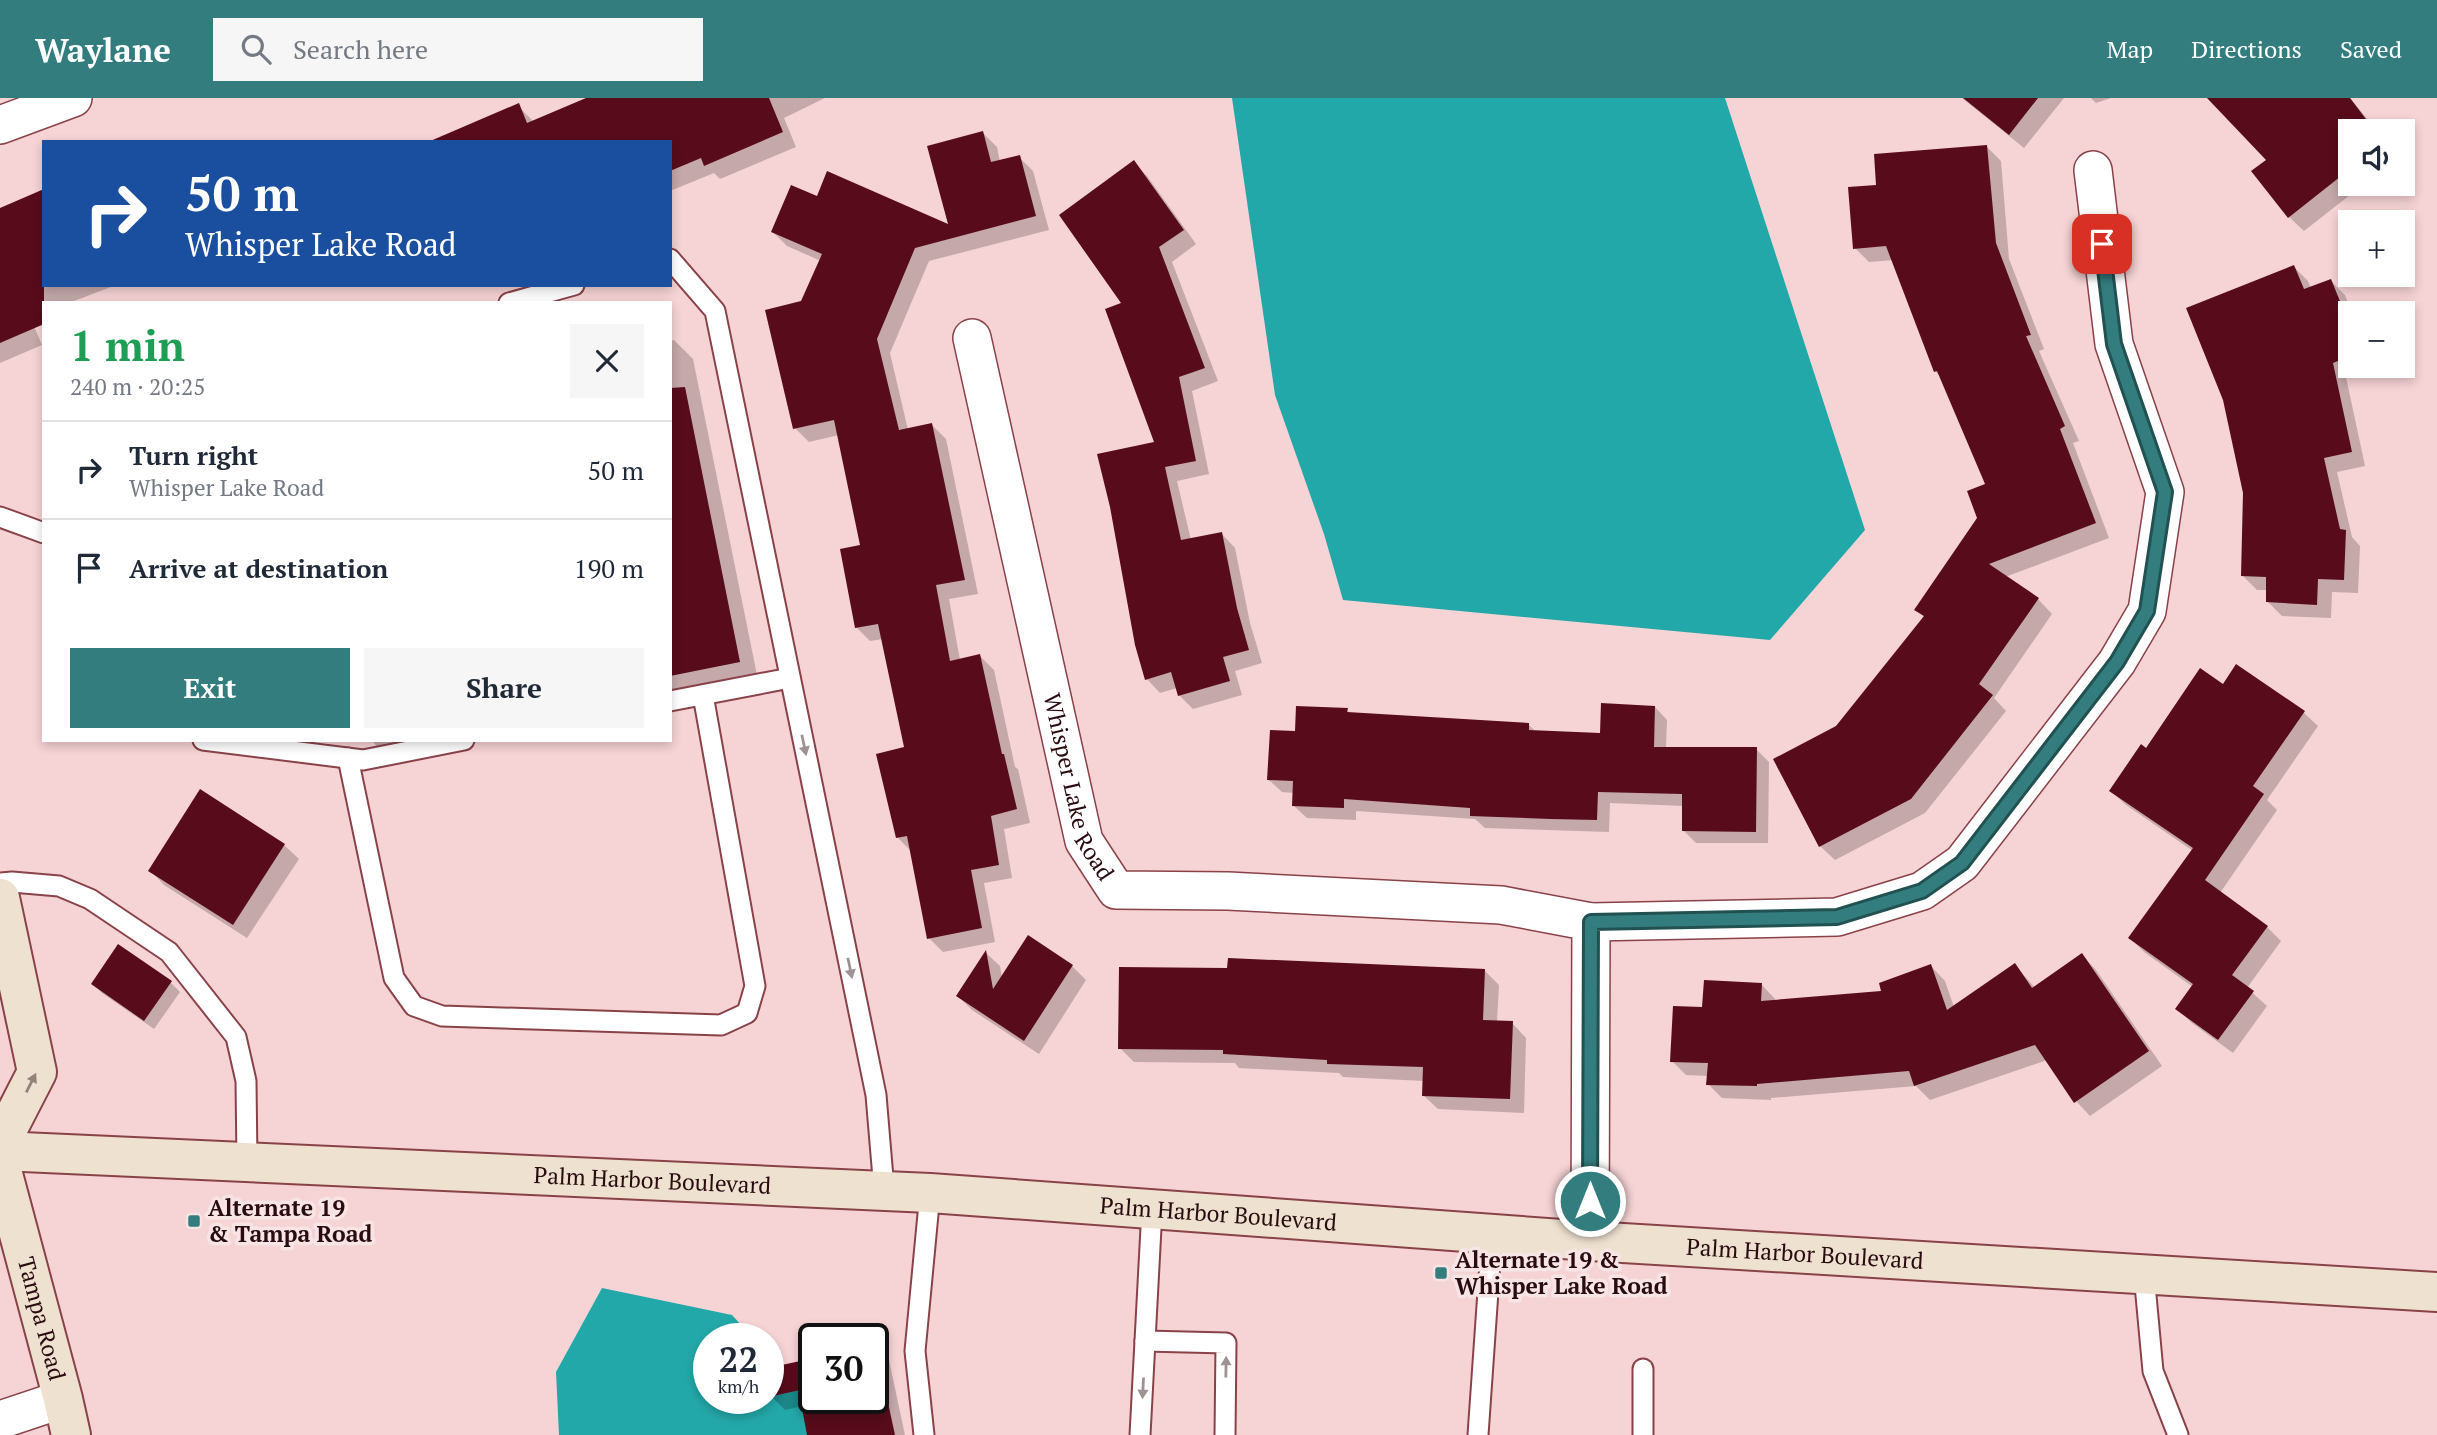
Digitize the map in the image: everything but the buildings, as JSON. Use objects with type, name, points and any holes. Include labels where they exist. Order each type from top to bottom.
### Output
[{"type":"main road","points":[[0,898],[37,1072],[0,1144]]},
{"type":"main road","name":"Palm Harbor Boulevard","points":[[0,1151],[884,1190],[1590,1241],[2437,1292]]},
{"type":"main road","name":"Tampa Road","points":[[0,1163],[67,1417]]},
{"type":"street","points":[[0,125],[61,100]]},
{"type":"street","name":"Whisper Lake Road","points":[[972,338],[1084,841],[1116,890],[1228,891],[1501,905],[1591,922],[1837,917],[1922,891],[1962,863],[2117,662],[2147,611],[2165,492],[2114,344],[2093,170]]},
{"type":"street","points":[[1590,1241],[1591,922]]},
{"type":"street","points":[[0,1420],[67,1417]]},
{"type":"lane","points":[[672,261],[715,311],[876,1095],[884,1190]]},
{"type":"lane","points":[[516,301],[567,287]]},
{"type":"lane","points":[[0,517],[42,532]]},
{"type":"lane","points":[[672,701],[790,678]]},
{"type":"lane","points":[[348,758],[394,978],[414,1006],[442,1016],[721,1025],[747,1013],[755,986],[704,695]]},
{"type":"lane","points":[[219,742],[363,760],[454,742]]},
{"type":"lane","points":[[0,883],[12,881],[59,887],[90,899],[169,952],[236,1037],[246,1081],[247,1162]]},
{"type":"lane","points":[[923,1435],[915,1351],[930,1193]]},
{"type":"lane","points":[[1140,1435],[1152,1209]]},
{"type":"lane","points":[[1478,1435],[1492,1234]]},
{"type":"lane","points":[[2144,1274],[2153,1371],[2178,1435]]},
{"type":"lane","points":[[1145,1341],[1226,1343],[1225,1435]]},
{"type":"lane","points":[[1643,1369],[1643,1435]]},
{"type":"water","points":[[1232,98],[1725,98],[1865,530],[1770,640],[1343,600],[1324,534],[1275,395]]},
{"type":"water","points":[[602,1288],[732,1315],[739,1323],[693,1323],[693,1414],[784,1414],[784,1372],[798,1388],[798,1414],[808,1414],[812,1435],[559,1435],[556,1372]]},
{"type":"place","name":"Alternate 19 & Tampa Road","points":[[194,1221]]},
{"type":"place","name":"Alternate 19 & Whisper Lake Road","points":[[1441,1273]]},
{"type":"route","points":[[1590,1201],[1591,922],[1837,917],[1922,891],[1962,863],[2117,662],[2147,611],[2165,492],[2114,344],[2102,244]]}]
